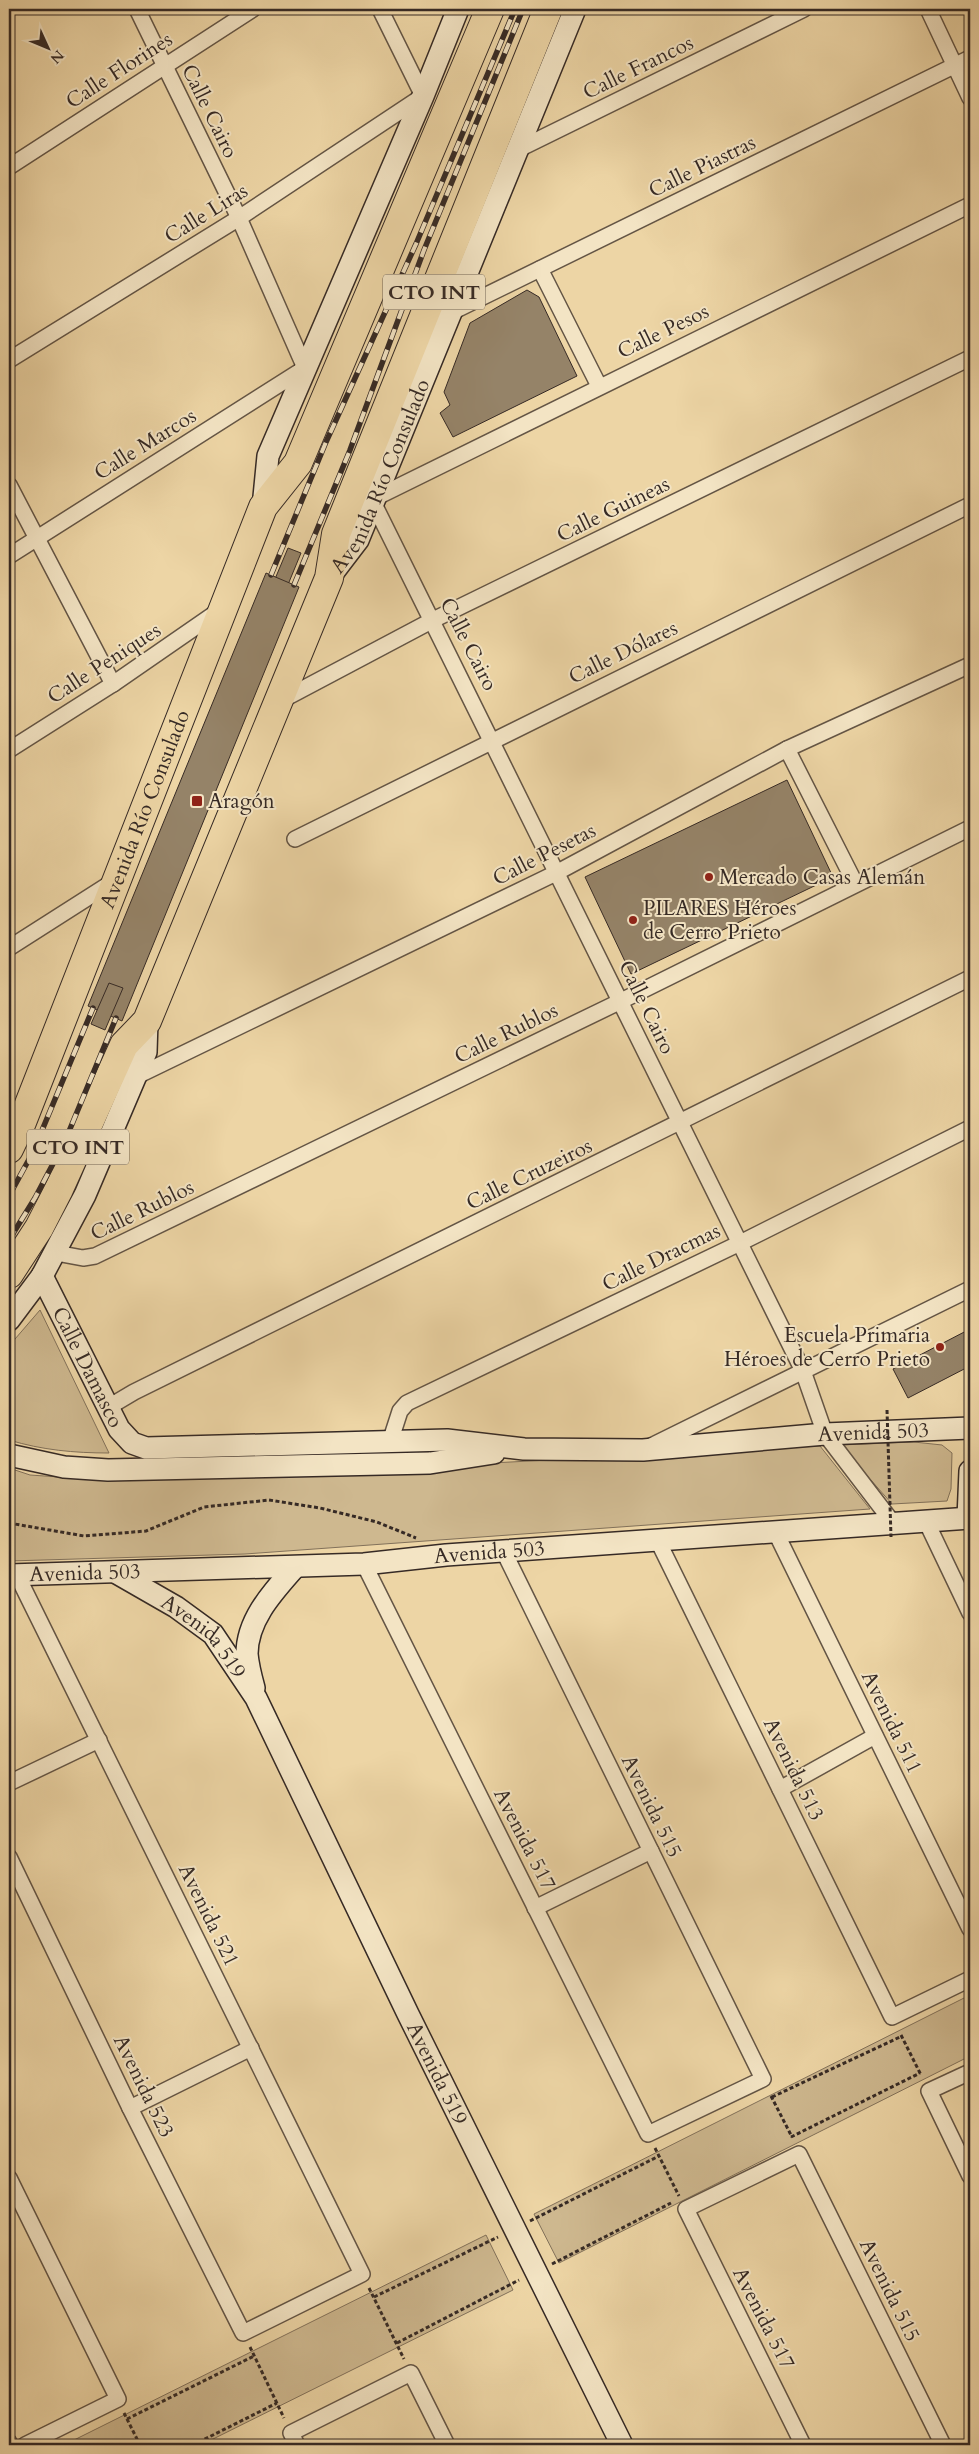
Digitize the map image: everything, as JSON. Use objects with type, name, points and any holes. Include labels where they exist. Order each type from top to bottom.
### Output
[{"type":"highway","name":"CTO INT","points":[[263,507],[298,463],[490,9]]},
{"type":"highway","name":"CTO INT","points":[[329,578],[336,534],[548,9]]},
{"type":"highway","name":"Avenida Río Consulado","points":[[38,1079],[120,877],[263,507]]},
{"type":"highway","name":"Avenida Río Consulado","points":[[148,1021],[329,578]]},
{"type":"highway","name":"CTO INT","points":[[9,1274],[39,1228],[59,1189],[124,1045],[148,1021]]},
{"type":"highway","name":"CTO INT","points":[[9,1149],[38,1079]]},
{"type":"street","name":"Calle Cairo","points":[[137,9],[239,218],[305,368]]},
{"type":"street","name":"Calle Florines","points":[[9,167],[253,9]]},
{"type":"street","points":[[380,9],[423,96]]},
{"type":"street","name":"Avenida Río Consulado","points":[[263,507],[268,456],[423,96],[458,9]]},
{"type":"street","name":"Avenida Río Consulado","points":[[329,578],[358,540],[575,9]]},
{"type":"street","name":"Calle Francos","points":[[517,150],[804,9]]},
{"type":"street","points":[[928,9],[970,98]]},
{"type":"street","name":"Calle Piastras","points":[[452,312],[970,58]]},
{"type":"street","name":"Calle Liras","points":[[9,360],[239,218],[423,96]]},
{"type":"street","name":"Calle Pesos","points":[[374,500],[599,386],[970,205]]},
{"type":"street","points":[[540,269],[599,386]]},
{"type":"street","name":"Calle Guineas","points":[[277,703],[433,620],[970,358]]},
{"type":"street","name":"Calle Marcos","points":[[9,556],[305,368]]},
{"type":"street","points":[[9,485],[113,684]]},
{"type":"street","name":"Calle Cairo","points":[[374,500],[493,740],[556,873],[803,1371],[824,1434],[892,1530]]},
{"type":"street","name":"Calle Dólares","points":[[295,839],[970,505]]},
{"type":"street","name":"Calle Peniques","points":[[9,750],[113,684],[222,609]]},
{"type":"street","name":"Calle Pesetas","points":[[135,1077],[556,873],[787,749],[970,665]]},
{"type":"street","points":[[787,749],[855,883]]},
{"type":"street","name":"Calle Rublos","points":[[56,1254],[89,1259],[621,1001],[855,883],[970,828]]},
{"type":"street","points":[[9,948],[120,877]]},
{"type":"street","name":"Calle Cruzeiros","points":[[107,1408],[134,1392],[970,978]]},
{"type":"street","name":"Avenida Río Consulado","points":[[9,1320],[56,1254],[85,1196],[146,1052],[148,1021]]},
{"type":"street","name":"CTO INT","points":[[9,1116],[38,1079]]},
{"type":"street","name":"Calle Dracmas","points":[[390,1442],[400,1411],[407,1403],[740,1243],[970,1128]]},
{"type":"street","name":"Calle Damasco","points":[[42,1276],[119,1429],[132,1443],[146,1448]]},
{"type":"street","points":[[642,1450],[970,1289]]},
{"type":"street","name":"Avenida 503","points":[[146,1448],[447,1440],[524,1448],[642,1450],[824,1434],[970,1428]]},
{"type":"street","points":[[9,1455],[64,1467],[108,1470],[430,1463],[524,1448]]},
{"type":"street","points":[[969,1518],[970,1471]]},
{"type":"street","name":"Avenida 503","points":[[13,1575],[364,1564],[446,1555],[776,1533],[892,1530],[926,1521],[969,1518]]},
{"type":"street","points":[[926,1521],[970,1613]]},
{"type":"street","name":"Avenida 511","points":[[776,1533],[970,1929]]},
{"type":"street","name":"Avenida 513","points":[[658,1541],[892,2017]]},
{"type":"street","name":"Avenida 515","points":[[504,1552],[763,2079]]},
{"type":"street","name":"Avenida 517","points":[[364,1564],[648,2134]]},
{"type":"street","name":"Avenida 519","points":[[256,1698],[247,1654],[249,1636],[266,1600],[295,1567]]},
{"type":"street","name":"Avenida 519","points":[[115,1572],[176,1607],[213,1634],[256,1698],[408,2014],[622,2445]]},
{"type":"street","name":"Avenida 521","points":[[13,1575],[99,1740],[362,2274]]},
{"type":"street","points":[[780,1789],[875,1736]]},
{"type":"street","points":[[9,1783],[99,1740]]},
{"type":"street","points":[[535,1908],[651,1851]]},
{"type":"street","name":"Avenida 523","points":[[9,1856],[130,2108],[243,2333]]},
{"type":"street","points":[[892,2017],[970,1979]]},
{"type":"street","points":[[130,2108],[251,2048]]},
{"type":"street","points":[[970,2072],[928,2091],[970,2176]]},
{"type":"street","points":[[648,2134],[763,2079]]},
{"type":"street","points":[[686,2210],[799,2154]]},
{"type":"street","name":"Avenida 515","points":[[799,2154],[943,2445]]},
{"type":"street","points":[[9,2178],[118,2399],[25,2445]]},
{"type":"street","name":"Avenida 517","points":[[686,2210],[804,2445]]},
{"type":"street","points":[[243,2333],[362,2274]]},
{"type":"street","points":[[294,2439],[411,2373],[447,2445]]},
{"type":"path","points":[[888,1410],[892,1530]]},
{"type":"path","points":[[9,1523],[84,1536],[146,1531],[204,1508],[269,1500],[320,1508],[377,1522],[417,1538]]},
{"type":"path","points":[[892,2017],[928,2091]]},
{"type":"path","points":[[772,2097],[902,2036]]},
{"type":"path","points":[[791,2137],[920,2073]]},
{"type":"path","points":[[763,2079],[799,2154]]},
{"type":"path","points":[[648,2134],[686,2210]]},
{"type":"path","points":[[362,2274],[411,2373]]},
{"type":"path","points":[[243,2333],[294,2439]]},
{"type":"path","points":[[127,2420],[254,2356]]},
{"type":"path","points":[[118,2399],[140,2445]]},
{"type":"path","points":[[193,2445],[277,2403]]},
{"type":"shaded area","points":[[40,1310],[109,1453],[58,1450],[9,1440],[9,1346]]},
{"type":"shaded area","points":[[914,1442],[942,1445],[952,1453],[951,1489],[947,1501],[892,1504],[840,1445]]},
{"type":"shaded area","points":[[820,1446],[870,1509],[245,1554],[9,1561],[9,1468],[30,1475],[103,1480],[279,1474]]},
{"type":"shaded area","points":[[970,1995],[970,2056],[559,2263],[534,2214]]},
{"type":"shaded area","points":[[486,2235],[513,2290],[201,2445],[64,2445]]},
{"type":"building","points":[[527,290],[539,297],[577,376],[453,437],[440,413],[450,405],[444,392],[470,323]]},
{"type":"building","points":[[288,548],[301,553],[280,604],[267,598]]},
{"type":"building","points":[[266,573],[299,587],[122,1021],[88,1006]]},
{"type":"building","name":"Mercado Casas Alemán","points":[[787,780],[833,877],[631,974],[585,877]]},
{"type":"building","points":[[109,983],[123,988],[105,1030],[91,1024]]},
{"type":"building","points":[[970,1329],[970,1366],[908,1398],[893,1369]]},
{"type":"railway","points":[[271,575],[326,442],[416,244],[515,9]]},
{"type":"railway","points":[[294,585],[350,450],[424,250],[523,9]]},
{"type":"railway","points":[[9,1196],[33,1152],[93,1008]]},
{"type":"railway","points":[[9,1240],[35,1198],[65,1141],[116,1018]]},
{"type":"place","name":"Aragón","points":[[197,801]]},
{"type":"place","name":"Mercado Casas Alemán","points":[[709,877]]},
{"type":"place","name":"PILARES Héroes de Cerro Prieto","points":[[633,920]]},
{"type":"place","name":"Escuela Primaria Héroes de Cerro Prieto","points":[[940,1347]]}]
